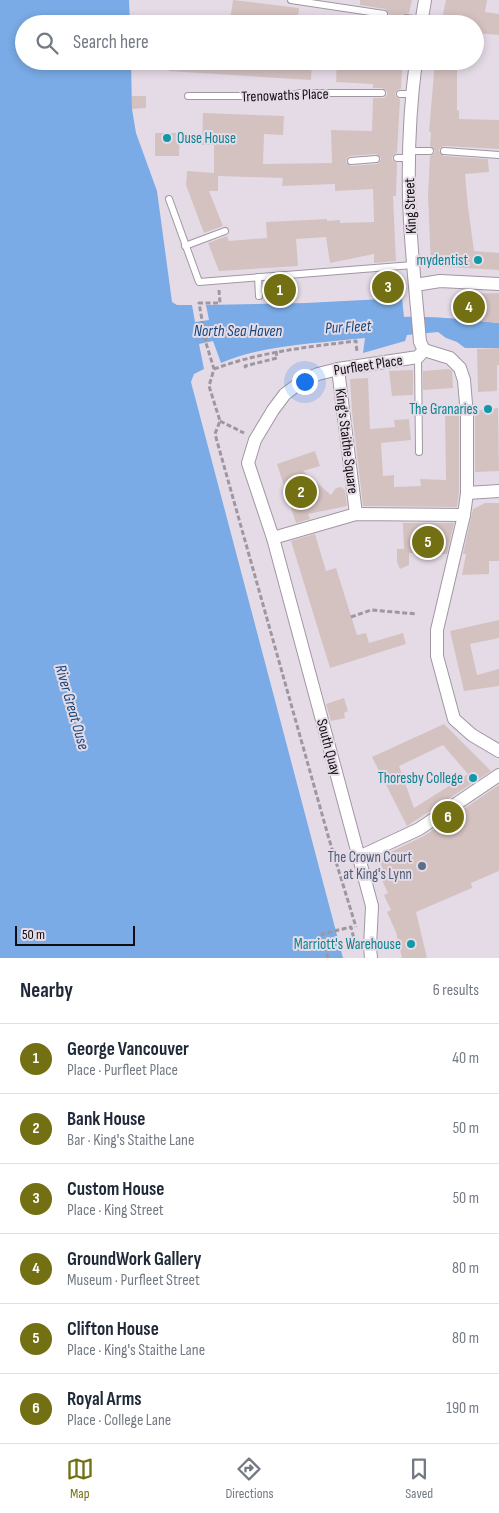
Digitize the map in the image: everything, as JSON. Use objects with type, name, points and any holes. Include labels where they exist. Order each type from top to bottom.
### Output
[{"type":"street","points":[[422,15],[425,0]]},
{"type":"street","name":"King Street","points":[[410,70],[406,94],[405,156],[421,350]]},
{"type":"street","points":[[416,291],[440,281],[499,284]]},
{"type":"street","name":"Purfleet Place","points":[[273,538],[248,463],[255,440],[285,394],[310,377],[338,368],[358,366],[421,350],[450,358],[456,362],[462,374],[465,388],[467,493],[464,515],[438,630],[436,656],[454,719],[472,735],[499,751]]},
{"type":"street","name":"King's Staithe Square","points":[[338,368],[356,514]]},
{"type":"street","points":[[467,493],[499,491]]},
{"type":"street","points":[[273,538],[356,514],[464,515]]},
{"type":"street","name":"South Quay","points":[[273,538],[372,906],[371,958]]},
{"type":"street","points":[[359,857],[419,829],[499,775]]},
{"type":"lane","points":[[291,0],[384,14]]},
{"type":"lane","name":"Trenowaths Place","points":[[188,96],[287,96],[301,93],[382,93]]},
{"type":"lane","points":[[405,156],[430,151]]},
{"type":"lane","points":[[444,151],[499,155]]},
{"type":"lane","points":[[351,160],[376,159]]},
{"type":"lane","points":[[168,199],[199,282],[218,282],[258,277],[413,265]]},
{"type":"lane","points":[[185,246],[225,230]]},
{"type":"lane","points":[[258,277],[259,296]]},
{"type":"lane","points":[[419,452],[421,350]]},
{"type":"path","points":[[218,282],[220,303],[198,303],[206,343],[214,369],[209,386],[220,421],[215,434],[357,932]]},
{"type":"path","points":[[214,369],[240,360],[276,352],[356,341],[358,366]]},
{"type":"path","points":[[246,368],[245,366],[277,358],[276,352]]},
{"type":"path","points":[[220,421],[243,432],[250,453]]},
{"type":"path","points":[[351,617],[371,610],[417,614]]},
{"type":"path","points":[[328,958],[322,934],[351,927],[356,945]]},
{"type":"water","points":[[0,0],[129,0],[130,15],[15,15],[15,70],[131,70],[132,109],[136,133],[157,191],[172,302],[177,305],[192,305],[195,322],[209,320],[206,305],[306,303],[402,298],[404,317],[499,323],[499,348],[465,348],[438,332],[407,335],[405,341],[363,353],[365,338],[272,348],[221,363],[213,341],[199,344],[204,369],[194,374],[191,382],[343,958],[0,958]]},
{"type":"building","points":[[233,0],[299,8],[298,15],[231,15]]},
{"type":"building","points":[[360,0],[412,0],[409,13],[403,15],[389,15],[385,9],[360,5]]},
{"type":"building","points":[[446,0],[487,0],[485,12],[499,14],[499,35],[484,34],[484,15],[443,15]]},
{"type":"building","points":[[169,70],[312,70],[311,80]]},
{"type":"building","points":[[337,70],[402,70],[401,89],[397,90],[395,94],[400,99],[397,153],[392,158],[397,163],[396,196],[393,196],[396,261],[374,263],[374,254],[330,263],[326,237],[296,239],[298,266],[219,271],[208,243],[227,236],[229,241],[267,238],[266,222],[327,219],[327,221],[340,220],[340,223],[374,222],[373,189],[335,191],[335,184],[282,186],[283,178],[218,176],[218,191],[209,191],[223,226],[204,233],[186,185],[187,171],[214,173],[214,145],[202,145],[203,113],[284,116],[283,135],[264,134],[263,164],[332,163],[331,130],[372,131],[373,98],[384,98],[387,95],[387,91],[382,88],[373,88],[373,84],[336,82]],"holes":[[[376,154],[381,158],[377,164],[351,166],[346,162],[350,156]]]},
{"type":"building","points":[[434,70],[457,70],[457,110],[459,111],[459,119],[499,120],[499,149],[444,146],[439,151],[444,156],[488,159],[489,172],[465,174],[468,207],[474,251],[499,253],[499,270],[431,266],[428,195],[430,156],[435,151],[430,146],[431,132],[429,132]]},
{"type":"building","points":[[132,96],[146,96],[146,108],[132,109]]},
{"type":"building","name":"Ouse House","points":[[155,133],[180,133],[179,156],[155,156]]},
{"type":"building","points":[[396,271],[396,275],[401,275],[402,298],[376,299],[375,273]]},
{"type":"building","points":[[499,293],[499,323],[459,319],[460,294]]},
{"type":"building","points":[[499,348],[497,391],[478,392],[477,349]]},
{"type":"building","points":[[449,369],[452,371],[453,388],[423,390],[423,371]]},
{"type":"building","points":[[413,370],[413,395],[392,396],[389,371]]},
{"type":"building","points":[[368,378],[370,429],[395,427],[394,420],[409,419],[411,440],[381,443],[383,476],[394,475],[394,487],[421,486],[420,479],[446,480],[445,414],[459,413],[459,492],[457,507],[363,506],[350,379]]},
{"type":"building","points":[[498,408],[499,471],[475,472],[475,411]]},
{"type":"building","points":[[315,451],[320,466],[303,471],[331,495],[336,488],[341,487],[345,490],[347,506],[308,514],[310,519],[296,523],[277,464]]},
{"type":"building","points":[[485,503],[499,503],[499,561],[489,561],[489,574],[462,575],[466,554],[463,554],[473,509]]},
{"type":"building","points":[[403,523],[454,523],[447,554],[409,553],[409,565],[400,569],[397,562],[397,549],[404,549]]},
{"type":"building","points":[[315,534],[326,571],[336,568],[357,635],[366,633],[369,643],[403,633],[406,644],[330,668],[291,541]]},
{"type":"building","points":[[499,620],[499,638],[470,644],[477,675],[499,669],[499,686],[464,691],[450,631]]},
{"type":"building","points":[[344,698],[348,711],[344,713],[345,718],[331,721],[326,704]]},
{"type":"building","name":"Thoresby College","points":[[444,724],[491,771],[407,826],[372,757]],"holes":[[[443,745],[468,774],[414,808],[399,766]]]},
{"type":"building","name":"The Crown Court at King's Lynn","points":[[499,785],[499,871],[471,883],[472,888],[416,912],[427,958],[402,958],[396,932],[387,912],[391,910],[384,895],[388,893],[379,874],[384,871],[378,858],[424,836]]},
{"type":"place","name":"Ouse House","points":[[167,138]]},
{"type":"place","name":"mydentist","points":[[478,260]]},
{"type":"place","name":"Custom House","points":[[388,287]]},
{"type":"place","name":"George Vancouver","points":[[280,290]]},
{"type":"place","name":"GroundWork Gallery","points":[[469,307]]},
{"type":"place","name":"The Granaries","points":[[488,409]]},
{"type":"place","name":"Bank House","points":[[301,492]]},
{"type":"place","name":"Clifton House","points":[[428,542]]},
{"type":"place","name":"Thoresby College","points":[[473,778]]},
{"type":"place","name":"Royal Arms","points":[[448,817]]},
{"type":"place","name":"The Crown Court at King's Lynn","points":[[422,866]]},
{"type":"place","name":"Marriott's Warehouse","points":[[411,944]]},
{"type":"water label","name":"Pur Fleet","points":[[348,326]]},
{"type":"water label","name":"North Sea Haven","points":[[238,330]]},
{"type":"water label","name":"River Great Ouse","points":[[73,707]]}]
